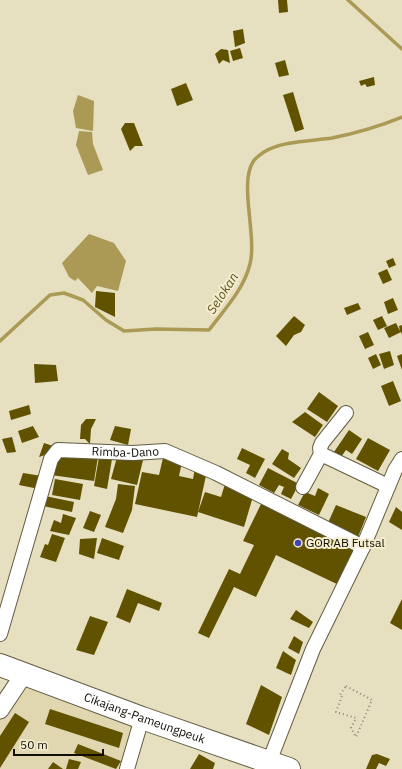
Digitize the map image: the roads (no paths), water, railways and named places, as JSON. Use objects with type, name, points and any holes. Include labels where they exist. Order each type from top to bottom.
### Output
[{"type":"main road","name":"Cikajang-Pameungpeuk","points":[[0,665],[142,718],[279,765]]},
{"type":"street","points":[[303,487],[321,454],[320,448],[322,443],[346,413]]},
{"type":"street","name":"Rimba-Dano","points":[[0,634],[51,459],[58,450],[133,453],[165,450],[216,473],[363,547]]},
{"type":"street","points":[[321,454],[388,486]]},
{"type":"street","points":[[279,765],[313,649],[363,547],[394,470],[402,459]]},
{"type":"street","points":[[0,710],[24,674]]},
{"type":"street","points":[[127,769],[142,718]]},
{"type":"waterway","points":[[348,0],[402,49]]},
{"type":"waterway","name":"Selokan","points":[[0,341],[50,295],[64,293],[83,300],[106,320],[124,331],[156,329],[209,330],[238,291],[250,264],[252,252],[248,183],[249,171],[255,159],[271,148],[297,142],[332,138],[359,132],[402,117]]},
{"type":"place","name":"GOR AB Futsal","points":[[298,543]]}]
